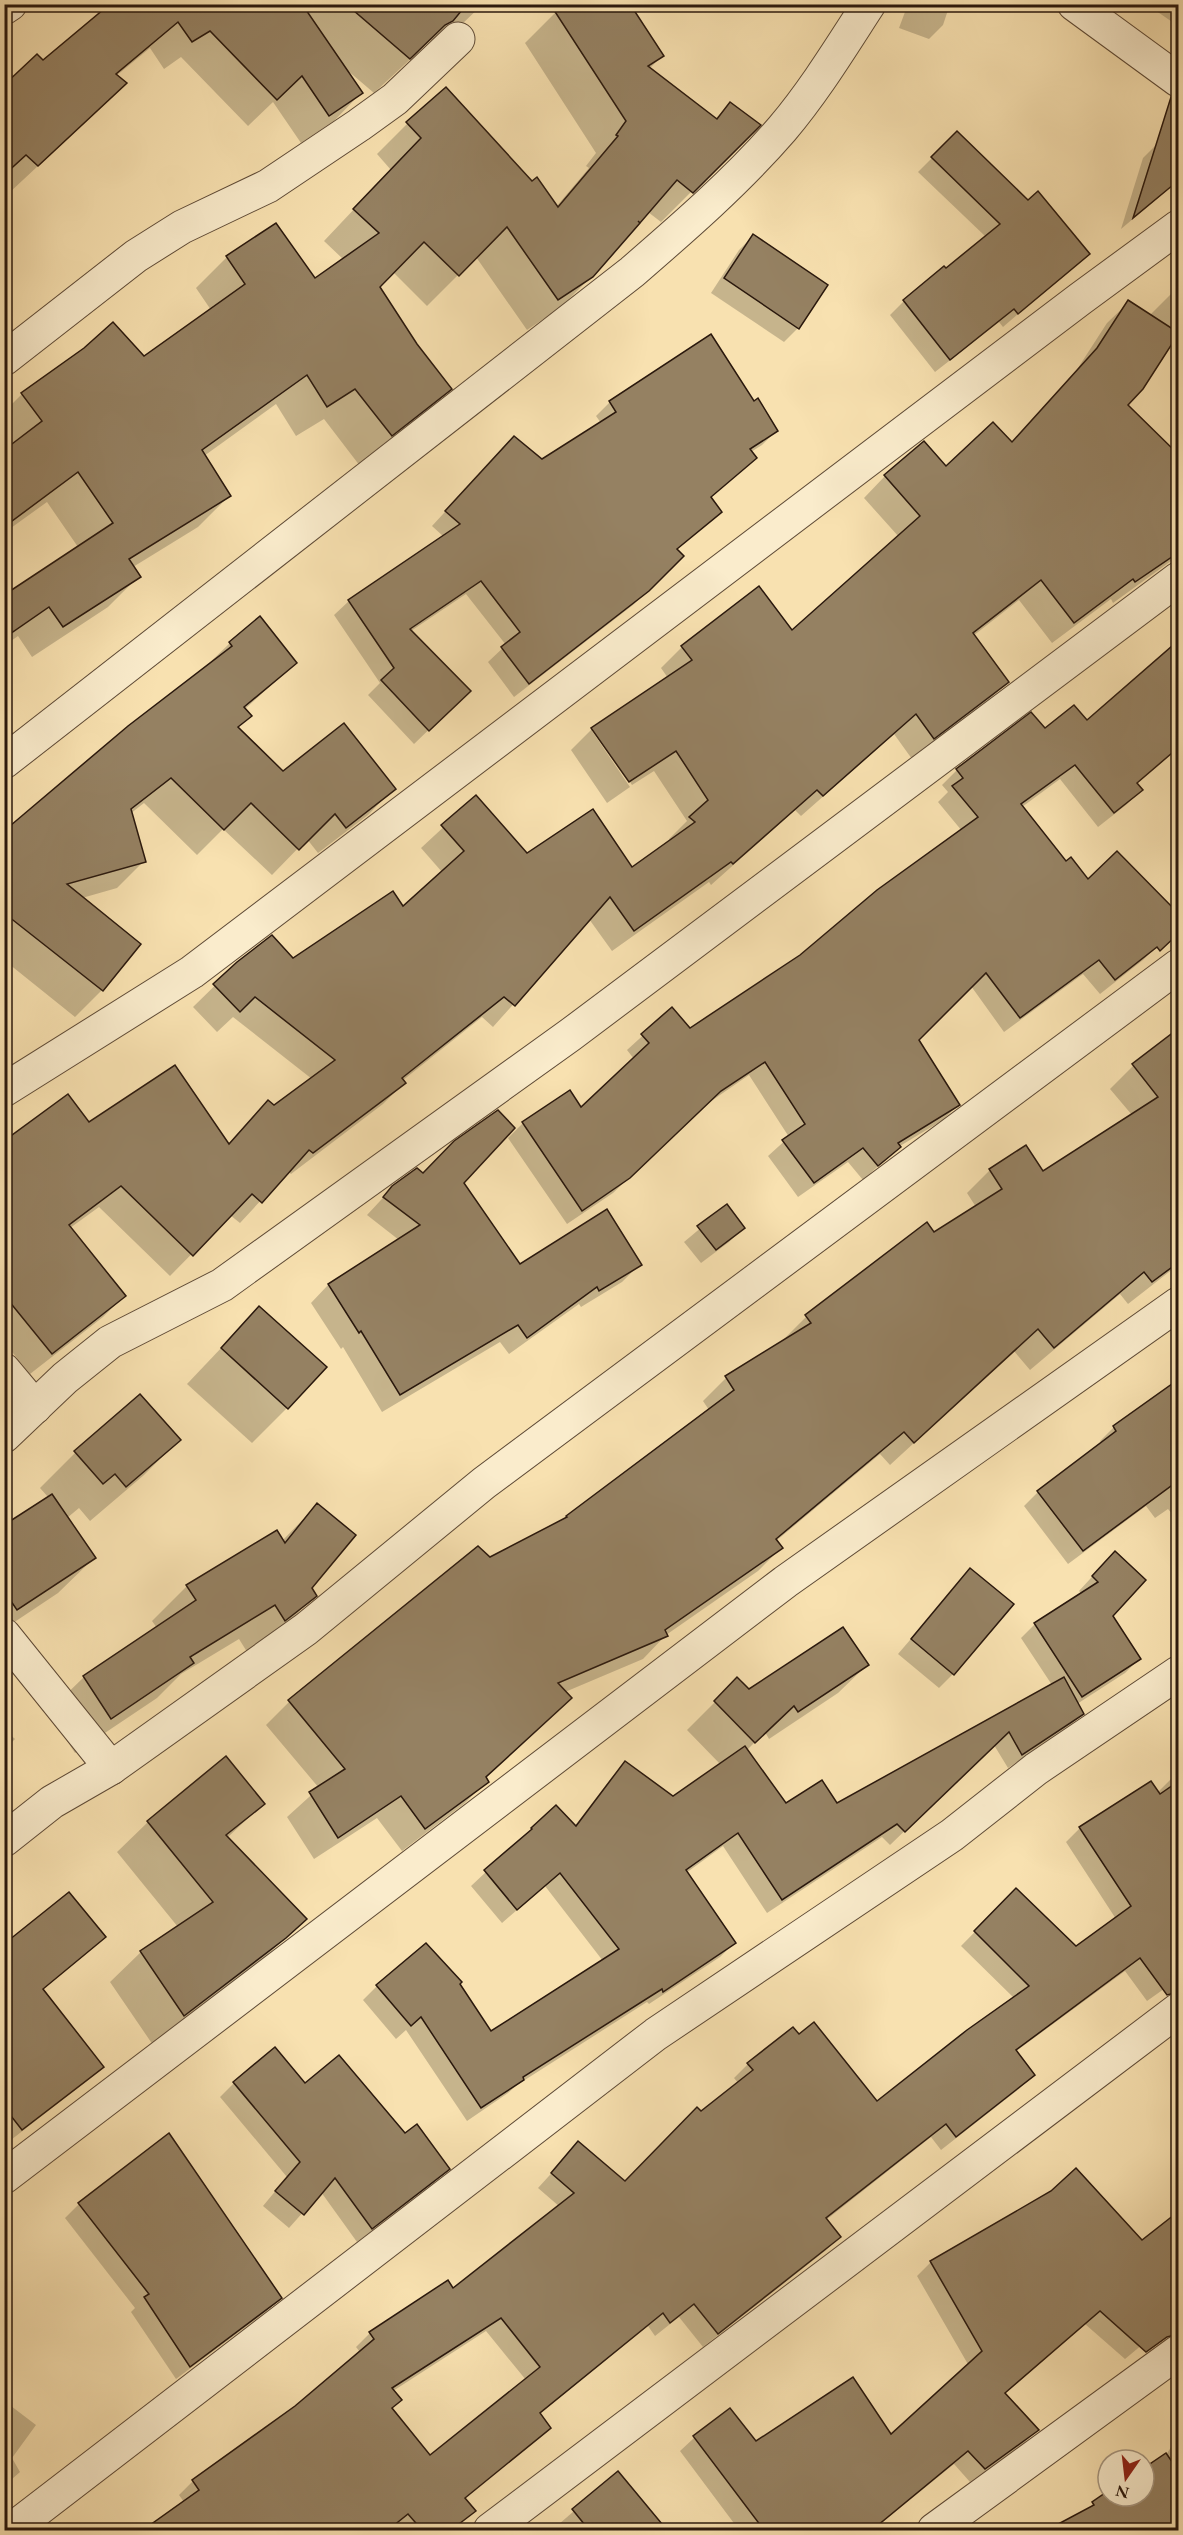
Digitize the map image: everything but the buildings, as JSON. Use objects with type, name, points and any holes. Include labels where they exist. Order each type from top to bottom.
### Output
[{"type":"street","points":[[4,8],[9,4]]},
{"type":"street","points":[[4,762],[632,272],[682,229],[781,130],[812,91],[869,4]]},
{"type":"street","points":[[1074,4],[1179,80]]},
{"type":"street","points":[[4,359],[136,256],[163,238],[268,186],[359,125],[395,99],[458,39]]},
{"type":"street","points":[[4,1090],[192,972],[1071,306],[1179,227]]},
{"type":"street","points":[[4,1436],[64,1378],[110,1342],[222,1285],[570,1035],[1179,579]]},
{"type":"street","points":[[4,1840],[52,1802],[111,1768],[306,1629],[484,1484],[1179,966]]},
{"type":"street","points":[[4,2177],[785,1582],[1179,1304]]},
{"type":"street","points":[[4,1370],[35,1407]]},
{"type":"street","points":[[4,1635],[111,1768]]},
{"type":"street","points":[[11,2530],[656,2034],[952,1835],[1036,1769],[1179,1673]]},
{"type":"street","points":[[490,2530],[1179,2010]]},
{"type":"street","points":[[934,2530],[1179,2352]]}]
